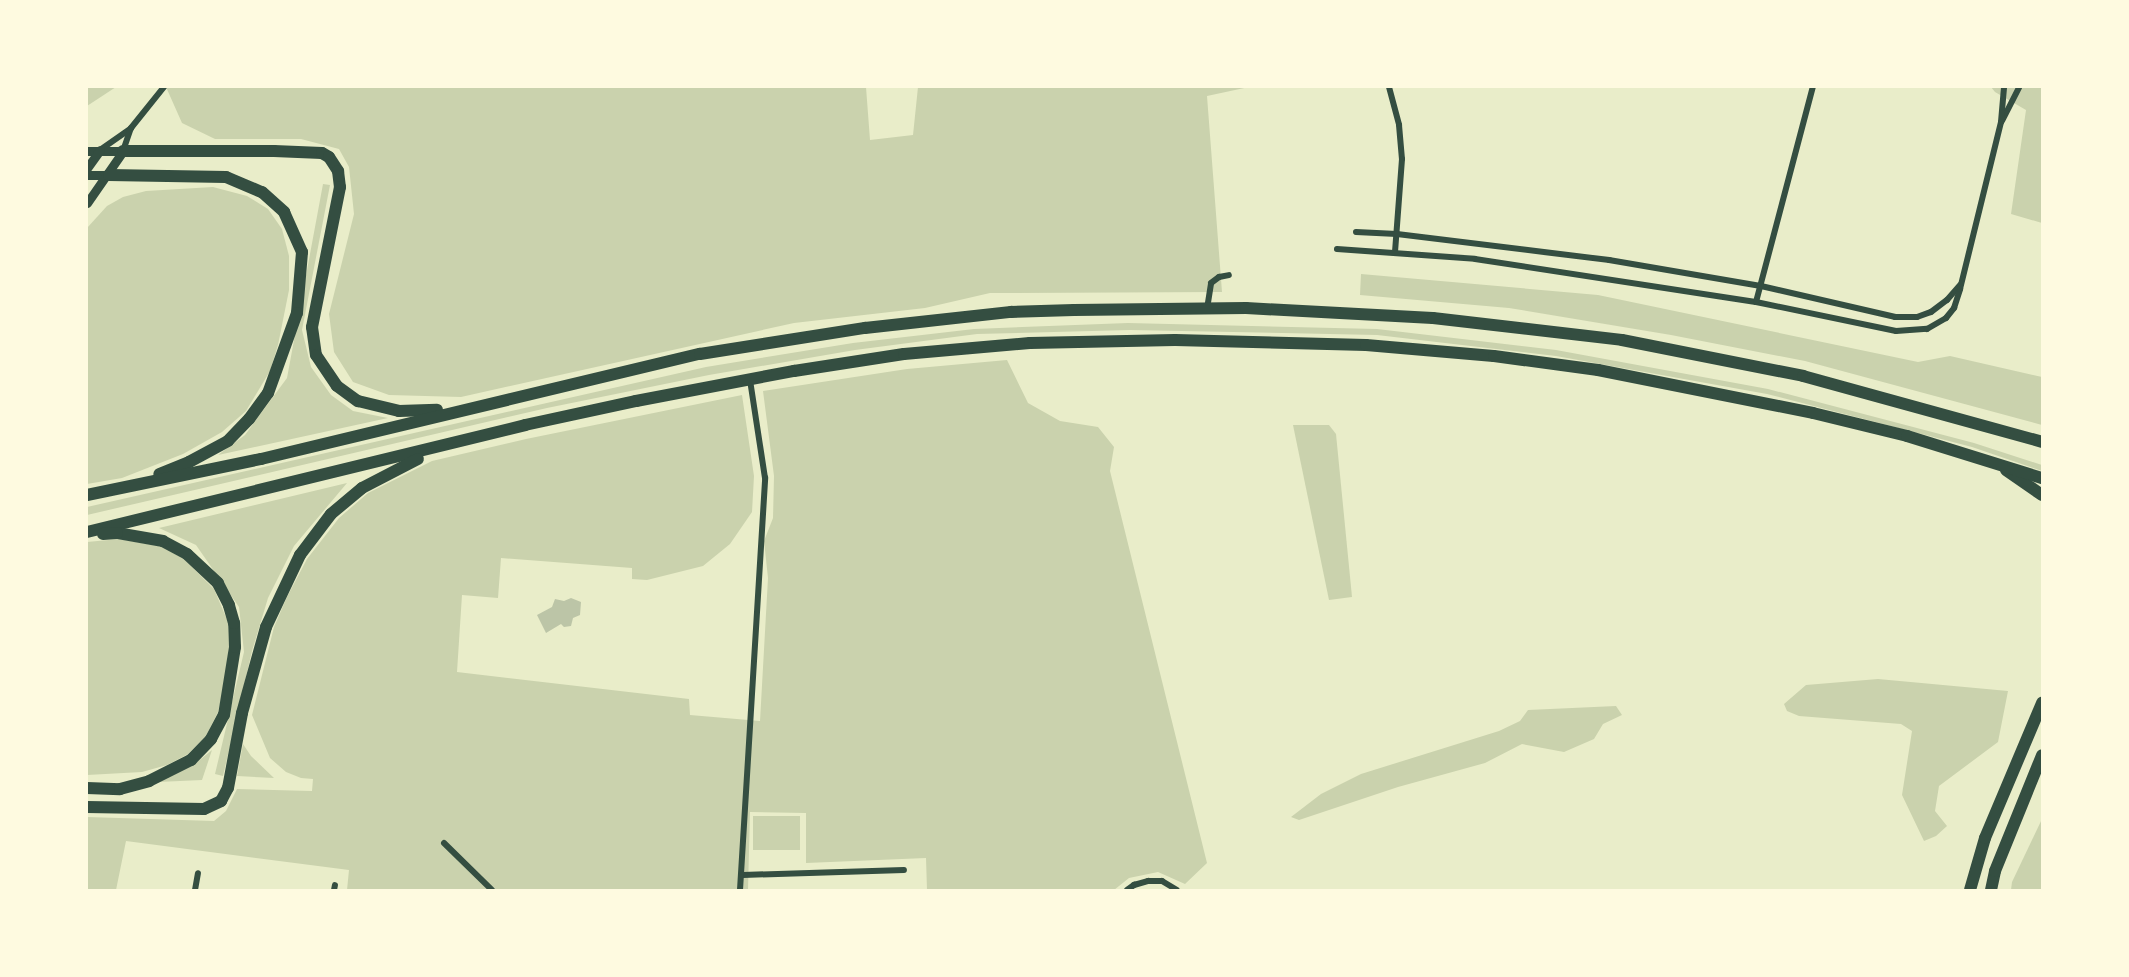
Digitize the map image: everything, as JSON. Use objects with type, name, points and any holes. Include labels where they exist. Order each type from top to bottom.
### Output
[{"type":"highway","points":[[123,151],[274,151],[322,153],[329,157],[338,171],[340,187],[312,327],[314,346],[321,366],[346,395],[383,409],[423,411],[485,404]]},
{"type":"highway","points":[[109,175],[226,177],[262,192],[284,212],[302,252],[301,279],[294,323],[273,382],[249,419],[228,441],[189,462],[127,487]]},
{"type":"highway","points":[[87,495],[261,459],[700,354],[865,328],[991,314],[1074,310],[1246,308],[1433,318],[1622,340],[1803,376],[2042,442]]},
{"type":"highway","points":[[87,534],[402,457],[458,441],[636,401],[772,375],[904,354],[996,346],[1175,340],[1366,345],[1494,356],[1598,370],[1813,413],[1990,460],[2042,478]]},
{"type":"highway","points":[[87,807],[204,809],[221,801],[228,788],[242,713],[266,627],[300,555],[331,514],[362,488],[399,467],[458,441]]},
{"type":"highway","points":[[1990,460],[2042,495]]},
{"type":"highway","points":[[87,534],[117,533],[163,541],[187,554],[218,583],[234,622],[235,647],[224,715],[211,739],[191,760],[149,781],[120,789],[87,788]]},
{"type":"highway","points":[[1970,890],[1985,838],[2042,703]]},
{"type":"highway","points":[[1992,890],[1995,871],[2042,755]]},
{"type":"street","points":[[87,168],[100,150],[131,128],[164,87]]},
{"type":"street","points":[[1389,87],[1402,141],[1395,252]]},
{"type":"street","points":[[1756,302],[1814,87]]},
{"type":"street","points":[[1337,249],[1475,259],[1756,302],[1907,333],[1927,329],[1946,318],[1954,308],[2001,122],[2004,87]]},
{"type":"street","points":[[2001,122],[2019,87]]},
{"type":"street","points":[[87,203],[109,175],[123,151],[131,128]]},
{"type":"street","points":[[87,151],[123,151]]},
{"type":"street","points":[[87,175],[109,175]]},
{"type":"street","points":[[1356,232],[1397,234],[1609,260],[1761,286],[1895,317],[1917,317],[1931,312],[1947,300],[1962,282]]},
{"type":"street","points":[[1208,309],[1211,283],[1219,277],[1229,275]]},
{"type":"street","points":[[740,890],[743,874],[765,478],[750,379]]},
{"type":"street","points":[[444,843],[492,890]]},
{"type":"street","points":[[743,874],[904,870]]},
{"type":"street","points":[[195,890],[198,873]]},
{"type":"street","points":[[1127,890],[1134,885],[1148,881],[1162,881],[1177,890]]},
{"type":"green space","points":[[87,87],[116,87],[87,106]]},
{"type":"green space","points":[[166,87],[866,87],[870,140],[913,135],[918,87],[1249,87],[1207,96],[1222,292],[990,293],[925,308],[794,323],[461,397],[389,395],[353,382],[334,352],[329,314],[354,214],[349,167],[339,149],[301,139],[215,139],[182,123]]},
{"type":"green space","points":[[1991,87],[2042,87],[2042,223],[2011,214],[2026,110],[1995,92]]},
{"type":"green space","points":[[323,184],[330,185],[302,330],[311,367],[331,395],[353,411],[388,418],[218,455],[245,435],[287,378]]},
{"type":"green space","points":[[213,187],[247,196],[268,209],[282,229],[289,256],[289,290],[278,345],[270,371],[246,411],[222,432],[183,454],[122,478],[87,484],[87,228],[107,206],[123,197],[146,191]]},
{"type":"green space","points":[[1361,274],[1598,295],[1918,362],[1950,356],[2042,377],[2042,425],[1805,361],[1671,335],[1509,308],[1360,295]]},
{"type":"green space","points":[[1128,323],[1377,329],[1556,350],[1768,389],[1974,443],[2042,465],[2042,471],[1972,447],[1767,394],[1556,356],[1377,335],[1130,330],[977,334],[855,350],[709,375],[547,408],[87,515],[87,507],[706,367],[853,343],[974,329]]},
{"type":"green space","points":[[1007,360],[1028,403],[1060,421],[1098,427],[1114,447],[1110,471],[1207,863],[1185,884],[1158,872],[1129,878],[1114,890],[927,890],[926,858],[806,863],[806,813],[750,812],[748,890],[347,890],[349,870],[126,841],[116,890],[87,890],[87,817],[214,821],[226,811],[237,789],[312,791],[313,779],[301,778],[286,772],[270,758],[252,715],[274,627],[287,597],[307,559],[339,518],[368,493],[432,461],[526,439],[742,395],[754,476],[752,512],[730,544],[703,566],[647,580],[632,579],[632,568],[501,558],[498,598],[462,595],[457,672],[689,699],[690,715],[760,721],[768,578],[764,541],[773,518],[774,476],[763,391],[907,369]]},
{"type":"green space","points":[[1293,425],[1329,425],[1336,434],[1352,597],[1329,600]]},
{"type":"green space","points":[[347,483],[294,546],[268,598],[252,651],[223,776],[215,774],[244,652],[239,607],[196,545],[159,528]]},
{"type":"green space","points":[[119,539],[163,547],[185,560],[214,589],[228,622],[229,646],[225,684],[218,712],[206,736],[188,754],[167,765],[142,772],[87,775],[87,542]]},
{"type":"green space","points":[[1878,679],[2008,691],[1998,742],[1939,786],[1935,811],[1947,826],[1936,836],[1924,841],[1902,795],[1912,731],[1901,724],[1799,716],[1787,711],[1784,704],[1806,685]]},
{"type":"green space","points":[[1616,706],[1622,715],[1603,724],[1594,739],[1564,752],[1522,744],[1485,763],[1398,787],[1299,820],[1291,817],[1321,794],[1361,774],[1499,731],[1520,721],[1528,710]]},
{"type":"green space","points":[[243,744],[251,756],[274,778],[237,776]]},
{"type":"green space","points":[[212,750],[202,780],[158,782],[196,763]]},
{"type":"green space","points":[[753,816],[800,816],[800,850],[753,850]]},
{"type":"green space","points":[[2042,819],[2042,890],[2011,890],[2012,882]]},
{"type":"building","points":[[571,598],[581,602],[580,615],[573,618],[571,626],[564,627],[561,624],[546,633],[537,615],[552,607],[555,599],[564,601]]}]
